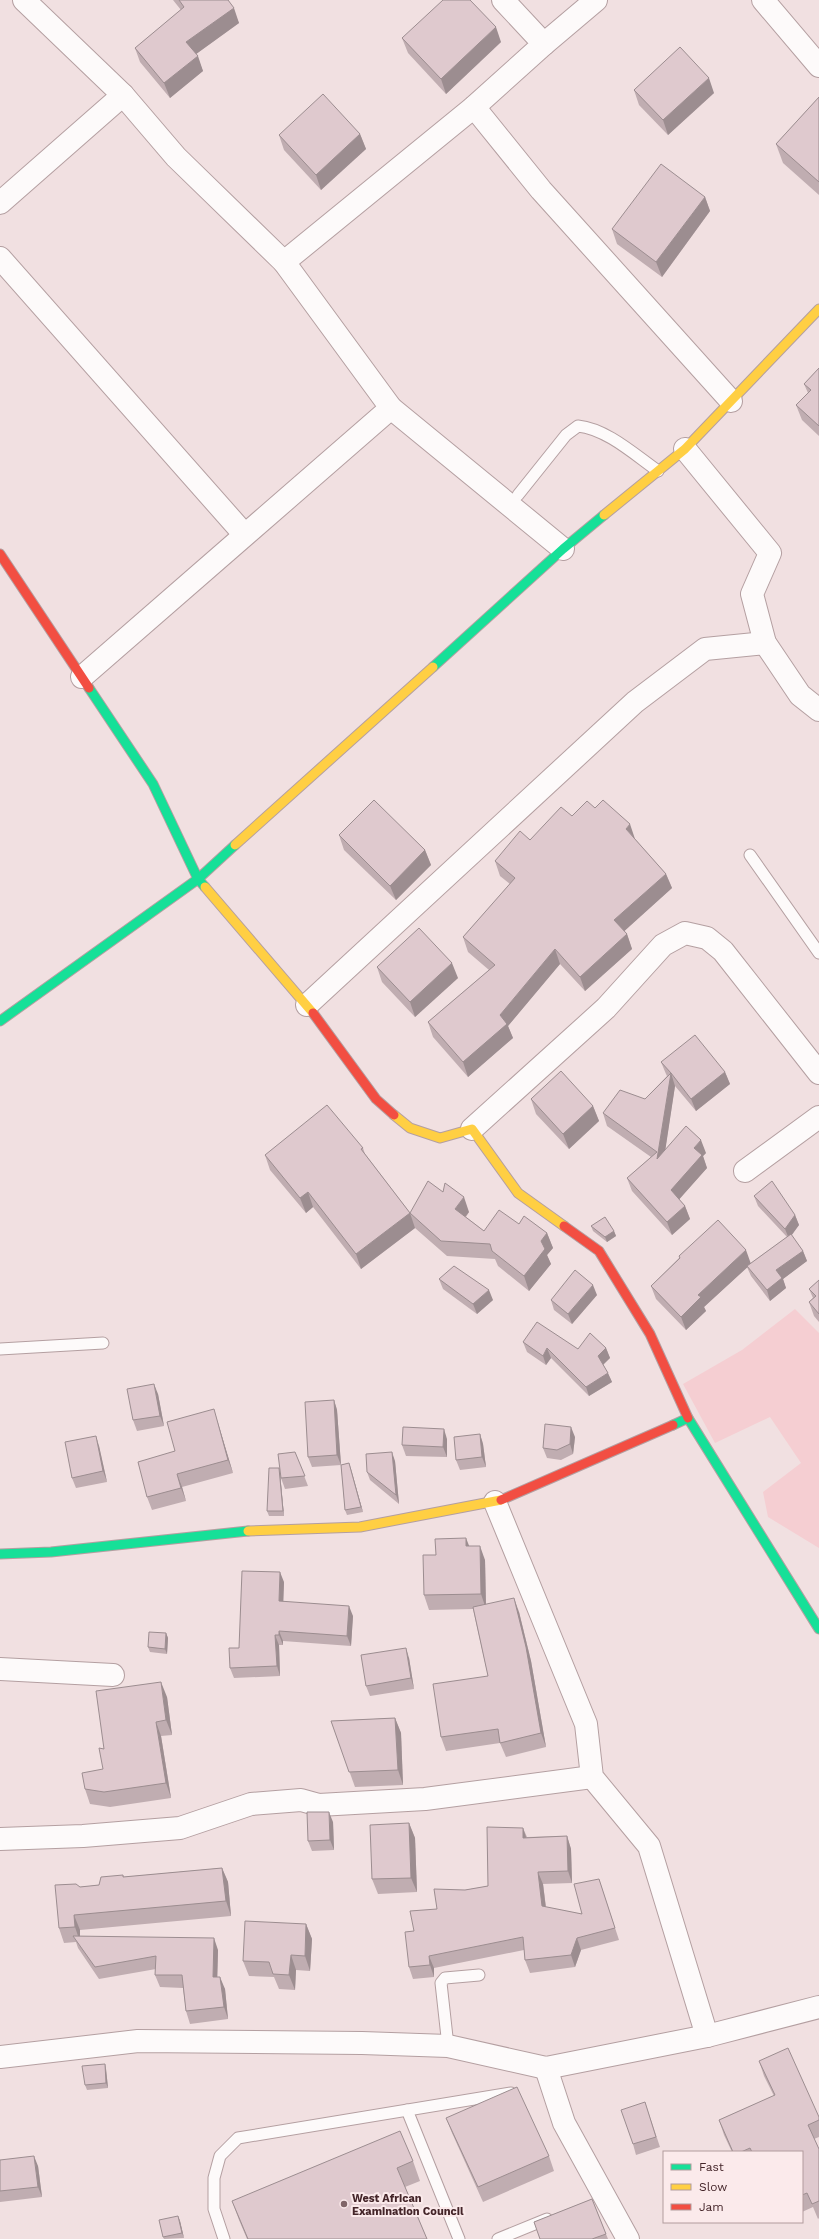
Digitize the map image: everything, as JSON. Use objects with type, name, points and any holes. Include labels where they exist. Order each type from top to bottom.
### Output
[{"type":"street","points":[[24,0],[123,95],[176,157],[284,262],[391,408],[563,550]]},
{"type":"street","points":[[503,0],[544,44]]},
{"type":"street","points":[[284,262],[474,107],[544,44],[596,0]]},
{"type":"street","points":[[763,0],[819,66]]},
{"type":"street","points":[[0,203],[123,95]]},
{"type":"street","points":[[474,107],[541,190],[731,401]]},
{"type":"street","points":[[0,258],[244,534]]},
{"type":"street","points":[[0,1021],[198,880],[563,550],[685,449],[819,309]]},
{"type":"street","points":[[82,677],[244,534],[391,408]]},
{"type":"street","points":[[685,449],[770,553],[752,594],[765,644],[800,695],[819,710]]},
{"type":"street","points":[[0,554],[152,784],[198,880],[307,1005],[376,1099],[410,1128],[440,1138],[472,1129],[606,1008],[663,945],[685,933],[707,938],[723,951],[819,1073]]},
{"type":"street","points":[[307,1005],[635,702],[705,649],[765,644]]},
{"type":"street","points":[[745,1171],[819,1117]]},
{"type":"street","points":[[472,1129],[518,1193],[599,1251],[650,1334],[688,1418],[819,1629]]},
{"type":"street","points":[[0,1554],[51,1552],[267,1528],[360,1527],[495,1502],[688,1418]]},
{"type":"street","points":[[495,1502],[586,1724],[592,1777],[649,1846],[707,2036]]},
{"type":"street","points":[[0,1669],[113,1675]]},
{"type":"street","points":[[0,1839],[83,1836],[180,1828],[251,1804],[301,1800],[320,1805],[425,1799],[592,1777]]},
{"type":"street","points":[[0,2057],[138,2041],[448,2046],[546,2068],[707,2036],[819,2007]]},
{"type":"street","points":[[546,2068],[564,2123],[628,2239]]},
{"type":"lane","points":[[518,495],[566,435],[578,426],[589,427],[601,433],[658,471]]},
{"type":"lane","points":[[750,855],[819,953]]},
{"type":"lane","points":[[0,1349],[103,1343]]},
{"type":"lane","points":[[448,2046],[441,1983],[445,1978],[480,1975]]},
{"type":"lane","points":[[224,2239],[214,2209],[214,2178],[220,2156],[238,2138],[512,2093]]},
{"type":"lane","points":[[407,2110],[459,2239]]},
{"type":"lane","points":[[498,2239],[560,2214]]},
{"type":"shaded area","points":[[795,1309],[819,1333],[819,1548],[768,1517],[763,1492],[801,1463],[770,1417],[715,1443],[683,1384],[742,1350]]},
{"type":"building","points":[[179,0],[228,0],[234,8],[186,42],[198,56],[164,83],[135,48],[184,7]]},
{"type":"building","points":[[443,0],[470,0],[496,27],[441,79],[402,38]]},
{"type":"building","points":[[680,47],[709,78],[663,120],[634,90]]},
{"type":"building","points":[[323,94],[360,134],[316,175],[279,135]]},
{"type":"building","points":[[819,97],[819,182],[776,144]]},
{"type":"building","points":[[661,164],[705,197],[656,262],[612,229]]},
{"type":"building","points":[[819,368],[819,426],[796,405],[811,390],[804,384]]},
{"type":"building","points":[[374,800],[425,850],[390,886],[339,835]]},
{"type":"building","points":[[603,800],[630,824],[626,829],[666,874],[614,920],[627,934],[580,977],[555,949],[500,1015],[507,1024],[463,1062],[428,1022],[495,965],[463,937],[515,878],[495,861],[520,831],[530,840],[561,807],[572,816],[587,801],[595,808]]},
{"type":"building","points":[[419,928],[452,963],[410,1002],[377,967]]},
{"type":"building","points":[[695,1035],[725,1072],[691,1099],[661,1062]]},
{"type":"building","points":[[561,1071],[593,1106],[563,1134],[531,1099]]},
{"type":"building","points":[[671,1073],[657,1159],[686,1126],[701,1140],[694,1148],[702,1155],[671,1190],[685,1206],[667,1222],[627,1178],[657,1152],[603,1113],[620,1090],[645,1099]]},
{"type":"building","points":[[327,1105],[363,1148],[361,1149],[410,1213],[356,1254],[308,1192],[300,1198],[265,1155]]},
{"type":"building","points":[[428,1181],[443,1192],[445,1183],[464,1197],[455,1209],[484,1231],[499,1210],[519,1224],[524,1216],[547,1233],[541,1241],[545,1249],[524,1276],[492,1251],[490,1244],[441,1241],[410,1213]]},
{"type":"building","points":[[772,1181],[795,1215],[785,1229],[754,1196]]},
{"type":"building","points":[[605,1217],[614,1231],[605,1237],[591,1226]]},
{"type":"building","points":[[718,1220],[746,1250],[698,1295],[701,1297],[681,1317],[651,1286],[680,1258],[679,1256]]},
{"type":"building","points":[[791,1234],[803,1251],[776,1270],[782,1278],[767,1290],[747,1266]]},
{"type":"building","points":[[454,1266],[489,1290],[473,1304],[439,1279]]},
{"type":"building","points":[[575,1270],[593,1285],[568,1314],[551,1300]]},
{"type":"building","points":[[819,1280],[819,1314],[809,1302],[816,1296],[809,1289]]},
{"type":"building","points":[[537,1322],[578,1349],[590,1333],[606,1348],[598,1356],[608,1373],[586,1387],[547,1348],[543,1356],[523,1342]]},
{"type":"building","points":[[154,1384],[160,1416],[133,1420],[127,1389]]},
{"type":"building","points":[[334,1400],[337,1455],[308,1457],[305,1402]]},
{"type":"building","points":[[214,1409],[228,1460],[177,1474],[181,1488],[147,1497],[138,1462],[175,1451],[167,1422]]},
{"type":"building","points":[[545,1424],[571,1427],[570,1444],[557,1450],[543,1448]]},
{"type":"building","points":[[403,1427],[444,1429],[443,1447],[402,1445]]},
{"type":"building","points":[[480,1434],[482,1457],[456,1460],[454,1437]]},
{"type":"building","points":[[96,1436],[103,1471],[72,1478],[65,1442]]},
{"type":"building","points":[[295,1452],[305,1476],[281,1478],[278,1454]]},
{"type":"building","points":[[392,1452],[396,1495],[367,1472],[366,1454]]},
{"type":"building","points":[[349,1463],[361,1507],[345,1510],[341,1465]]},
{"type":"building","points":[[269,1468],[279,1468],[283,1511],[267,1511]]},
{"type":"building","points":[[466,1538],[466,1546],[480,1546],[481,1594],[424,1595],[423,1555],[436,1555],[435,1539]]},
{"type":"building","points":[[242,1571],[280,1572],[279,1601],[349,1606],[347,1636],[279,1631],[279,1635],[275,1635],[277,1666],[230,1668],[229,1648],[239,1648]]},
{"type":"building","points":[[514,1598],[526,1647],[541,1733],[500,1743],[498,1729],[441,1737],[433,1684],[488,1676],[473,1607]]},
{"type":"building","points":[[149,1632],[166,1633],[165,1649],[148,1647]]},
{"type":"building","points":[[406,1648],[411,1678],[366,1686],[361,1655]]},
{"type":"building","points":[[161,1682],[166,1720],[156,1722],[166,1783],[104,1792],[85,1789],[82,1773],[103,1769],[99,1748],[104,1749],[96,1691]]},
{"type":"building","points":[[395,1718],[398,1770],[349,1772],[331,1721]]},
{"type":"building","points":[[307,1812],[329,1812],[330,1840],[308,1841]]},
{"type":"building","points":[[409,1823],[411,1878],[372,1879],[370,1825]]},
{"type":"building","points":[[487,1827],[523,1828],[523,1838],[567,1836],[568,1871],[538,1872],[542,1906],[582,1914],[574,1884],[599,1879],[615,1928],[577,1938],[571,1955],[525,1960],[523,1937],[429,1956],[430,1965],[409,1967],[405,1932],[414,1931],[410,1911],[437,1909],[434,1889],[465,1890],[488,1886]]},
{"type":"building","points":[[222,1868],[226,1901],[74,1915],[75,1927],[59,1928],[55,1885],[76,1884],[80,1887],[99,1885],[101,1877],[123,1875],[123,1877]]},
{"type":"building","points":[[245,1921],[306,1924],[305,1956],[291,1955],[289,1975],[273,1974],[269,1962],[243,1961]]},
{"type":"building","points":[[73,1936],[214,1938],[213,1977],[220,1977],[224,2007],[186,2011],[182,1975],[155,1975],[156,1956],[95,1967]]},
{"type":"building","points":[[788,2048],[819,2117],[819,2120],[808,2125],[819,2149],[819,2201],[812,2204],[807,2193],[803,2195],[803,2151],[752,2151],[750,2148],[743,2151],[733,2151],[719,2120],[775,2095],[759,2061]]},
{"type":"building","points":[[105,2064],[106,2083],[85,2085],[82,2066]]},
{"type":"building","points":[[517,2087],[549,2156],[478,2187],[446,2118]]},
{"type":"building","points":[[645,2102],[656,2137],[633,2144],[621,2110]]},
{"type":"building","name":"West African Examination Council","points":[[400,2131],[413,2161],[397,2168],[427,2239],[248,2239],[232,2201]]},
{"type":"building","points":[[34,2156],[38,2187],[0,2191],[0,2160]]},
{"type":"building","points":[[592,2199],[606,2234],[592,2239],[540,2239],[534,2222]]},
{"type":"building","points":[[178,2216],[182,2233],[163,2237],[159,2220]]},
{"type":"traffic: fast","points":[[433,667],[563,549],[604,515]]},
{"type":"traffic: fast","points":[[89,688],[153,784],[198,879],[205,887]]},
{"type":"traffic: fast","points":[[0,1021],[198,879],[235,845]]},
{"type":"traffic: fast","points":[[673,1425],[688,1418],[819,1629]]},
{"type":"traffic: fast","points":[[0,1554],[51,1552],[248,1531]]},
{"type":"traffic: slow","points":[[604,515],[685,449],[819,309]]},
{"type":"traffic: slow","points":[[235,845],[433,667]]},
{"type":"traffic: slow","points":[[205,887],[313,1013]]},
{"type":"traffic: slow","points":[[394,1115],[410,1128],[440,1138],[472,1129],[518,1193],[564,1226]]},
{"type":"traffic: slow","points":[[248,1531],[360,1527],[501,1500]]},
{"type":"traffic: jam","points":[[0,554],[89,688]]},
{"type":"traffic: jam","points":[[313,1013],[376,1099],[394,1115]]},
{"type":"traffic: jam","points":[[564,1226],[599,1251],[650,1334],[688,1418]]},
{"type":"traffic: jam","points":[[501,1500],[673,1425]]},
{"type":"place","name":"West African Examination Council","points":[[344,2204]]}]
